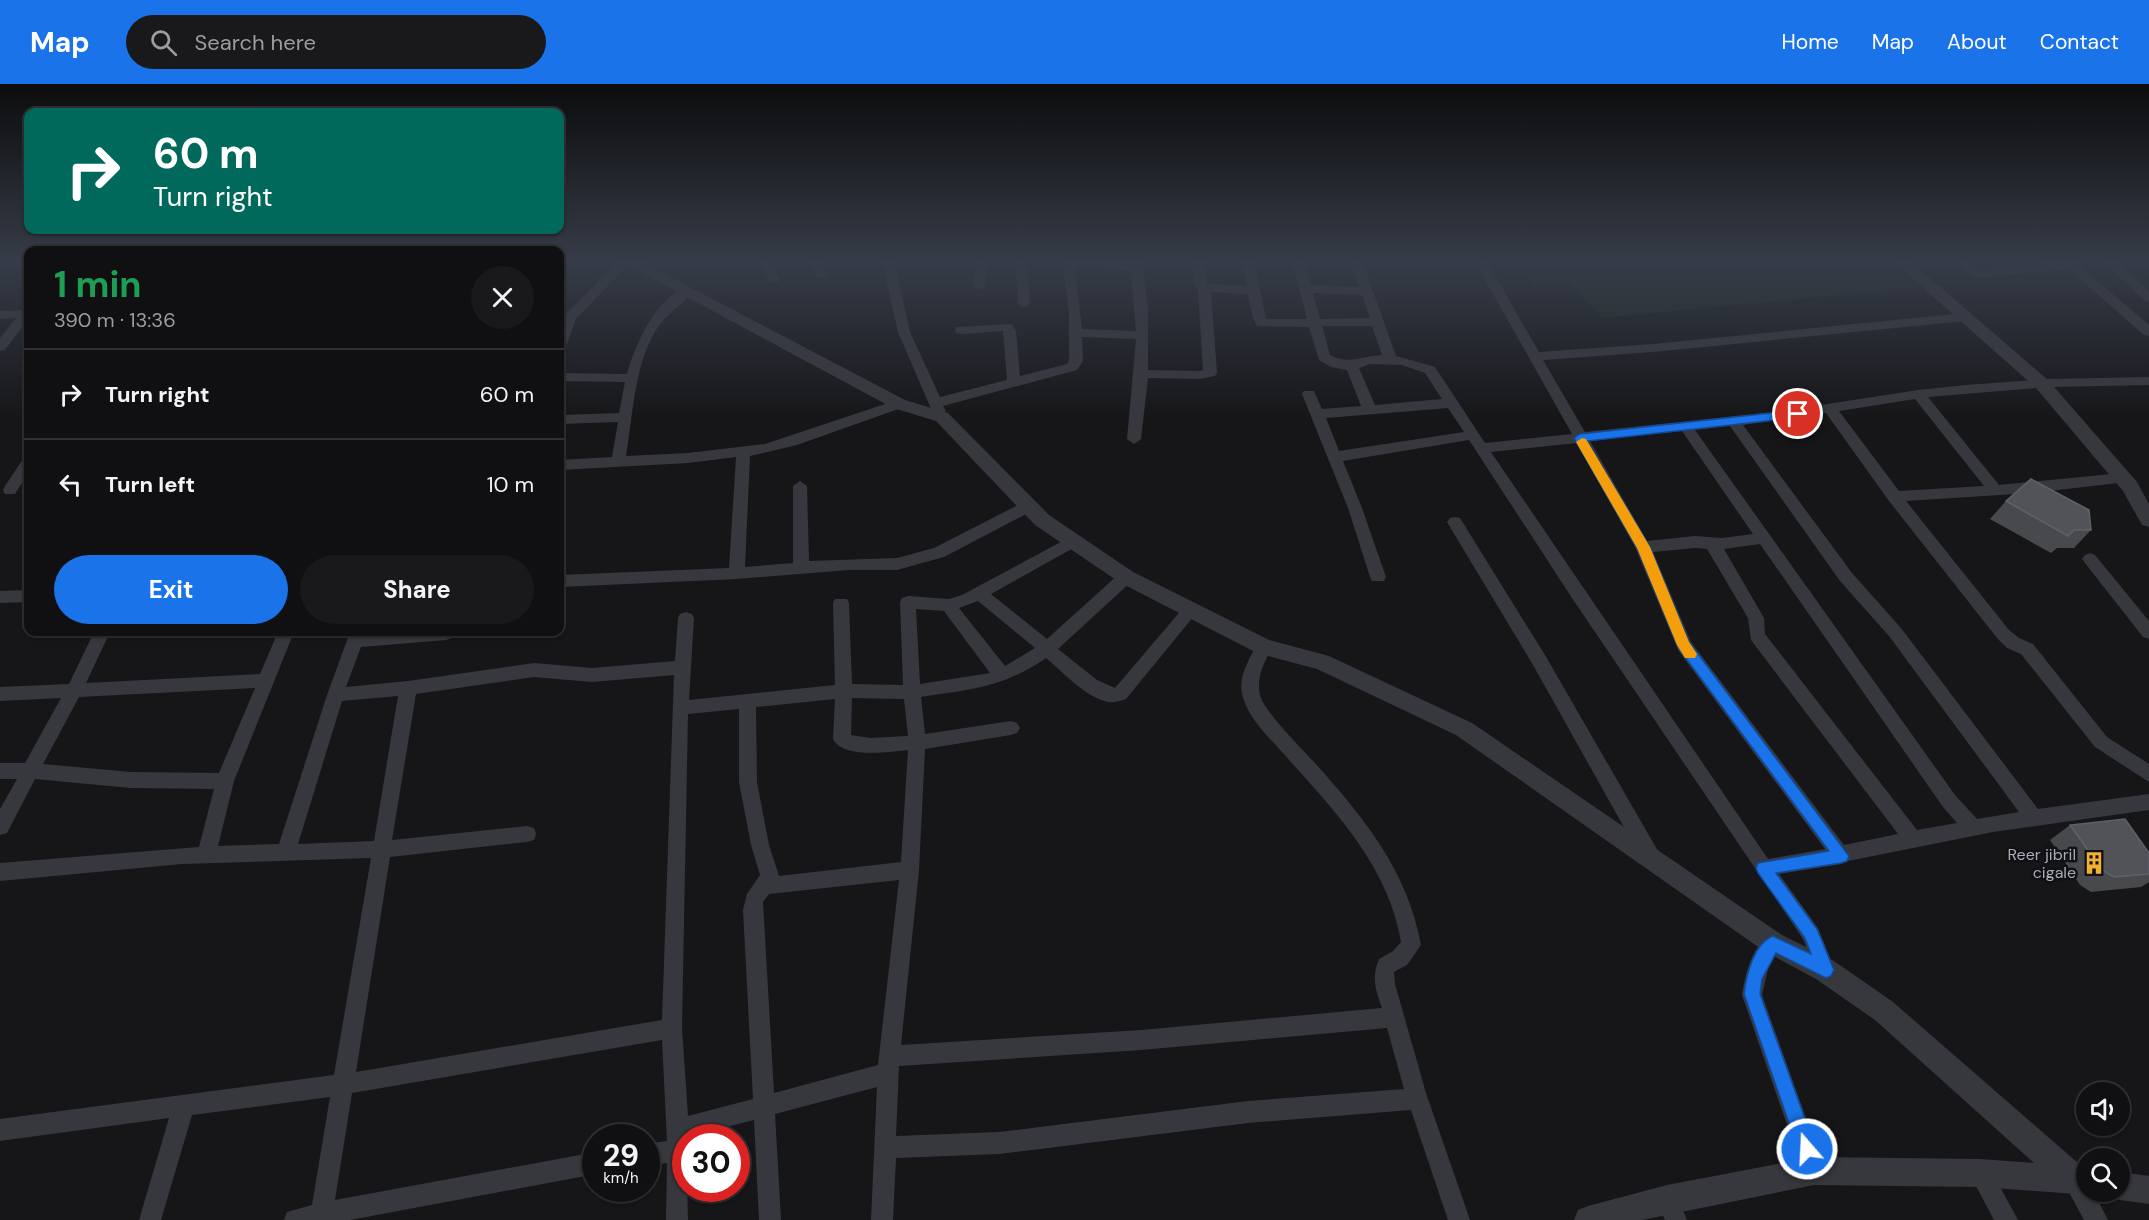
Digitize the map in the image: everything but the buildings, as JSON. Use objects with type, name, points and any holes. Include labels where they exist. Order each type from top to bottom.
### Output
[{"type":"street","points":[[0,315],[24,313]]},
{"type":"street","points":[[618,462],[640,346],[648,330],[662,313]]},
{"type":"street","points":[[724,313],[899,404],[939,410],[1014,381],[1072,367],[1076,361],[1075,313]]},
{"type":"street","points":[[900,313],[904,332],[939,410],[1028,507],[1072,542],[1126,577],[1264,647],[1322,662],[1464,729],[1654,863],[1773,943],[1826,970],[1884,1011],[2076,1177]]},
{"type":"street","points":[[1134,439],[1138,410],[1143,313]]},
{"type":"street","points":[[1140,374],[1200,375],[1210,373],[1206,313]]},
{"type":"street","points":[[1258,313],[1262,323],[1379,322]]},
{"type":"street","points":[[1311,313],[1324,357],[1336,364],[1352,366],[1358,362],[1390,358],[1397,362],[1430,370],[1764,868],[1811,934],[1826,970]]},
{"type":"street","points":[[1376,313],[1390,358]]},
{"type":"street","points":[[1510,313],[1643,547],[1684,645],[1841,856]]},
{"type":"street","points":[[1961,313],[2042,384],[2122,478],[2149,520]]},
{"type":"street","points":[[2127,313],[2149,332]]},
{"type":"street","points":[[1535,356],[1653,348],[1966,317]]},
{"type":"street","points":[[0,347],[24,318]]},
{"type":"street","points":[[961,330],[1007,327],[1010,332],[1014,381]]},
{"type":"street","points":[[1075,333],[1142,335]]},
{"type":"street","points":[[1352,366],[1370,410]]},
{"type":"street","points":[[564,377],[633,378]]},
{"type":"street","points":[[1334,457],[1477,442],[1580,438],[1734,422],[1918,394],[2042,384],[2149,381]]},
{"type":"street","points":[[1310,394],[1355,508],[1378,577]]},
{"type":"street","points":[[1918,394],[1996,490]]},
{"type":"street","points":[[1316,414],[1450,403]]},
{"type":"street","points":[[564,465],[743,452],[792,442],[899,404]]},
{"type":"street","points":[[1830,409],[1894,497],[2004,633],[2013,643],[2027,649],[2101,742],[2149,774]]},
{"type":"street","points":[[564,419],[626,417]]},
{"type":"street","points":[[1734,422],[1846,577],[1895,632],[2032,817]]},
{"type":"street","points":[[1686,426],[1762,538],[1949,801],[1974,828]]},
{"type":"street","points":[[737,573],[743,452]]},
{"type":"street","points":[[5,491],[24,467]]},
{"type":"street","points":[[1894,497],[2122,478]]},
{"type":"street","points":[[800,486],[801,567]]},
{"type":"street","points":[[5,491],[24,490]]},
{"type":"street","points":[[564,581],[737,573],[801,567],[897,564],[939,553],[1028,507]]},
{"type":"street","points":[[1455,522],[1593,752],[1654,863]]},
{"type":"street","points":[[1643,547],[1762,538]]},
{"type":"street","points":[[882,1220],[889,1065],[910,870],[917,742],[908,602],[950,605],[980,594],[1072,542]]},
{"type":"street","points":[[1712,543],[1752,608],[1756,618],[1757,636],[1913,839]]},
{"type":"street","points":[[2090,559],[2149,633]]},
{"type":"street","points":[[680,708],[844,691],[912,692],[979,682],[1002,675],[1045,649],[1076,624],[1126,577]]},
{"type":"street","points":[[980,594],[1045,649],[1110,696],[1120,694],[1190,611]]},
{"type":"street","points":[[0,597],[24,596]]},
{"type":"street","points":[[841,603],[844,691],[842,739],[846,744],[861,747],[917,742],[1011,728]]},
{"type":"street","points":[[950,605],[957,618],[1002,675]]},
{"type":"street","points":[[677,1124],[672,1028],[680,708],[686,618]]},
{"type":"street","points":[[0,827],[74,690],[100,636]]},
{"type":"street","points":[[206,855],[225,781],[284,636]]},
{"type":"street","points":[[286,851],[335,694],[356,636]]},
{"type":"street","points":[[1264,647],[1250,679],[1252,699],[1271,725],[1364,833],[1395,889],[1406,916],[1411,945],[1400,958],[1386,966],[1384,970],[1399,1043],[1416,1099],[1459,1220]]},
{"type":"street","points":[[335,694],[408,688],[534,670],[592,675],[684,667]]},
{"type":"street","points":[[0,694],[265,681]]},
{"type":"street","points":[[322,1217],[384,849],[408,688]]},
{"type":"street","points":[[747,701],[748,782],[760,845],[770,876],[754,900],[753,910],[770,1220]]},
{"type":"street","points":[[0,771],[31,771],[131,780],[225,781]]},
{"type":"street","points":[[1764,868],[1841,856],[1913,839],[2032,817],[2149,802]]},
{"type":"street","points":[[0,872],[206,855],[384,849],[527,834]]},
{"type":"street","points":[[764,886],[910,870]]},
{"type":"street","points":[[1773,943],[1754,978],[1752,994],[1814,1170]]},
{"type":"street","points":[[721,1124],[889,1065],[1394,1017]]},
{"type":"street","points":[[0,1130],[345,1084],[672,1028]]},
{"type":"street","points":[[885,1147],[999,1143],[1248,1112],[1416,1099]]},
{"type":"street","points":[[150,1220],[184,1105]]},
{"type":"street","points":[[295,1220],[322,1217],[422,1194],[582,1165]]},
{"type":"street","points":[[1588,1220],[1671,1210],[1814,1170],[1980,1173],[2076,1180]]},
{"type":"street","points":[[1980,1173],[2007,1220]]},
{"type":"street","points":[[2130,1187],[2149,1190]]},
{"type":"street","points":[[677,1202],[677,1220]]},
{"type":"street","points":[[2089,1202],[2097,1220]]},
{"type":"shaded area","points":[[1598,313],[1654,313],[1603,318]]},
{"type":"slow traffic","points":[[1582,442],[1643,547],[1684,645],[1690,654]]},
{"type":"place","name":"Reer jibril cigale","points":[[2094,863]]},
{"type":"route","points":[[1798,414],[1580,438],[1643,547],[1684,645],[1841,856],[1764,868],[1811,934],[1826,970],[1773,943],[1754,978],[1752,994],[1807,1149]]}]
